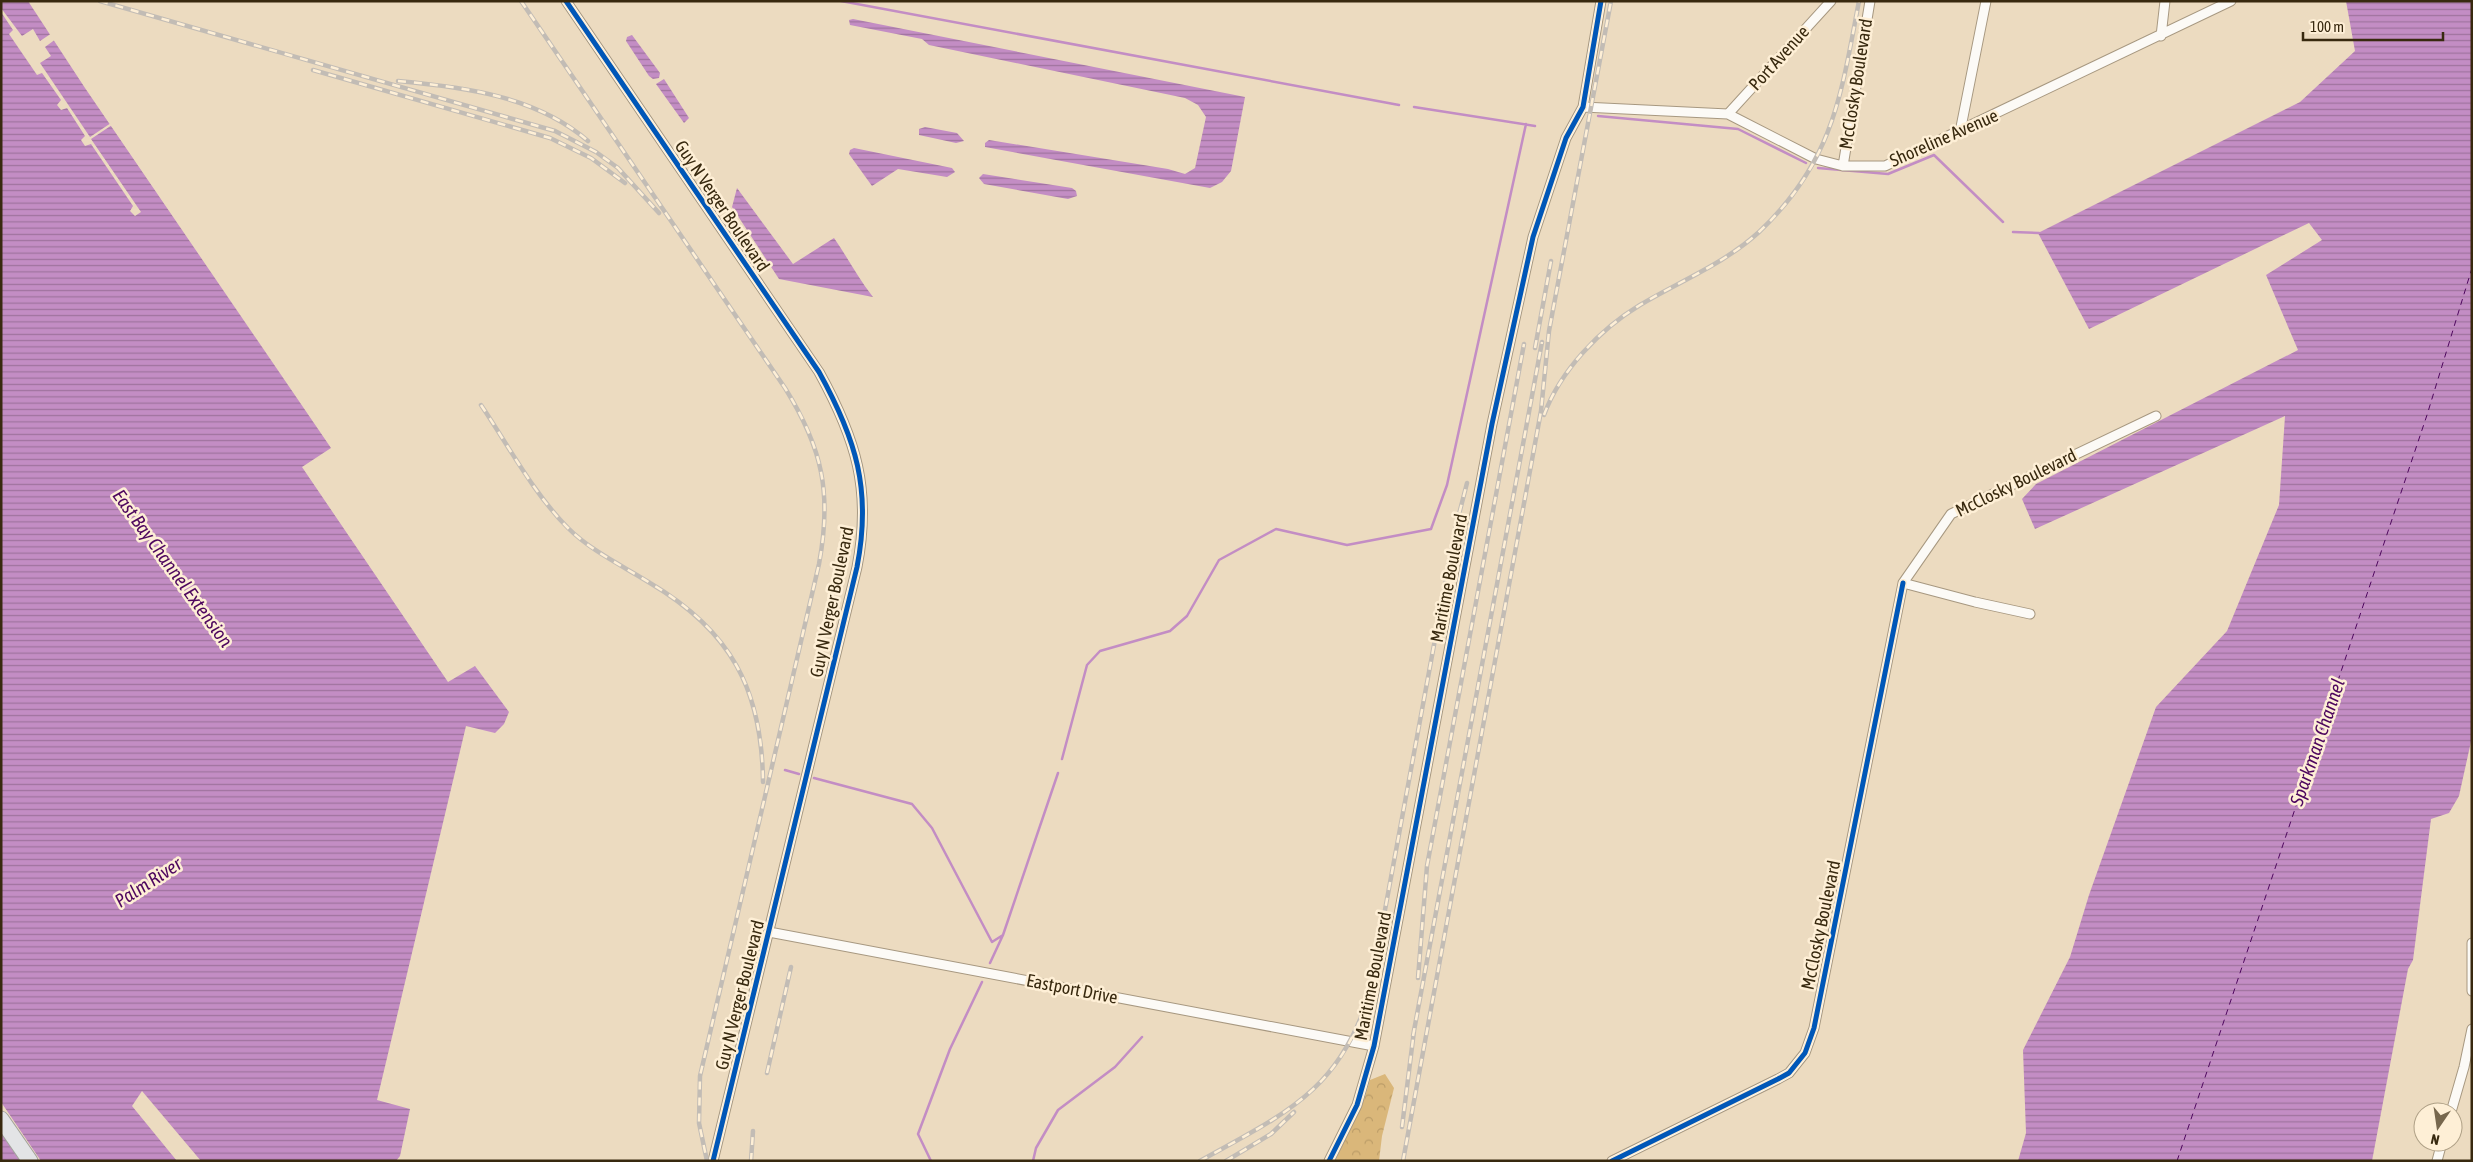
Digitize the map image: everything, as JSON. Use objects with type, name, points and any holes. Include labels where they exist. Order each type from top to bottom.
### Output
[{"type":"main road","points":[[1,1119],[30,1161]]},
{"type":"street","name":"Guy N Verger Boulevard","points":[[566,1],[819,372],[848,430],[860,474],[863,523],[860,552],[713,1161]]},
{"type":"street","name":"Maritime Boulevard","points":[[1329,1161],[1357,1105],[1374,1046],[1492,424],[1534,237],[1566,138],[1583,107],[1601,1]]},
{"type":"street","name":"Port Avenue","points":[[1728,114],[1831,1]]},
{"type":"street","name":"McClosky Boulevard","points":[[1843,166],[1870,1]]},
{"type":"street","points":[[1960,132],[1986,1]]},
{"type":"street","points":[[2161,36],[2165,1]]},
{"type":"street","name":"Shoreline Avenue","points":[[1583,107],[1728,114],[1816,159],[1843,166],[1885,166],[1960,132],[2231,1]]},
{"type":"street","name":"McClosky Boulevard","points":[[1612,1161],[1789,1073],[1805,1053],[1814,1028],[1836,927],[1903,582],[1951,514],[2156,416]]},
{"type":"street","points":[[1903,582],[1974,602],[2030,614]]},
{"type":"street","name":"Eastport Drive","points":[[769,932],[1374,1046]]},
{"type":"street","points":[[2471,986],[2472,943]]},
{"type":"street","points":[[2455,1102],[2468,1068],[2472,1029]]},
{"type":"green space","points":[[1385,1074],[1394,1088],[1382,1136],[1379,1161],[1335,1161],[1365,1097],[1370,1080]]},
{"type":"water","points":[[1,1],[28,1],[85,88],[331,448],[302,467],[448,682],[475,666],[509,712],[504,724],[495,733],[466,726],[377,1100],[410,1109],[400,1156],[396,1161],[201,1161],[142,1091],[132,1106],[177,1161],[1,1161]]},
{"type":"water","name":"Sparkman Channel","points":[[2346,1],[2472,1],[2472,737],[2459,796],[2449,813],[2431,819],[2413,960],[2408,969],[2372,1161],[2018,1161],[2026,1133],[2023,1050],[2070,957],[2089,895],[2156,707],[2227,631],[2279,505],[2285,416],[2035,529],[2022,499],[2036,484],[2298,350],[2266,275],[2322,240],[2309,223],[2089,329],[2038,233],[2300,102],[2355,51]]},
{"type":"water","points":[[853,19],[1245,97],[1231,171],[1222,182],[1210,188],[985,147],[985,143],[989,140],[1168,169],[1185,174],[1195,168],[1206,117],[1198,105],[1185,98],[929,45],[922,39],[850,25],[849,20]]},
{"type":"water","points":[[632,35],[660,73],[659,78],[653,79],[649,76],[626,41],[627,37]]},
{"type":"water","points":[[664,79],[689,118],[684,123],[656,84]]},
{"type":"water","points":[[925,127],[957,133],[964,141],[956,143],[919,135],[919,129]]},
{"type":"water","points":[[854,148],[952,168],[955,172],[947,177],[898,169],[872,186],[849,154],[850,150]]},
{"type":"water","points":[[983,174],[1072,188],[1076,191],[1077,196],[1068,199],[984,184],[979,178]]},
{"type":"water","points":[[737,188],[793,264],[834,238],[873,297],[779,279],[732,207]]},
{"type":"pier","points":[[1,8],[22,36],[33,29],[40,41],[52,33],[56,39],[45,47],[51,56],[40,63],[90,137],[111,123],[112,125],[91,139],[141,212],[135,216],[130,211],[133,206],[91,144],[85,146],[81,140],[85,136],[67,108],[61,110],[57,105],[61,100],[42,73],[37,75],[9,34],[13,30],[1,12]]},
{"type":"pier","points":[[1,1102],[41,1161],[20,1161],[1,1133]]},
{"type":"waterway","points":[[841,1],[1399,105]]},
{"type":"waterway","points":[[1414,107],[1535,126]]},
{"type":"waterway","points":[[1598,116],[1738,129],[1806,163]]},
{"type":"waterway","points":[[1062,759],[1087,665],[1100,651],[1170,631],[1187,616],[1219,560],[1276,529],[1347,545],[1431,529],[1447,485],[1526,124]]},
{"type":"waterway","points":[[1818,168],[1888,174],[1934,155],[2003,222]]},
{"type":"waterway","points":[[2013,232],[2039,233]]},
{"type":"waterway","points":[[785,770],[799,774]]},
{"type":"waterway","points":[[814,778],[912,804],[932,828],[992,942],[1003,935],[1058,773]]},
{"type":"waterway","points":[[990,963],[1003,935]]},
{"type":"waterway","points":[[931,1161],[918,1134],[950,1049],[982,982]]},
{"type":"waterway","points":[[1033,1161],[1036,1148],[1058,1110],[1115,1067],[1142,1037]]},
{"type":"ferry route","points":[[2177,1161],[2427,415],[2472,268]]},
{"type":"railway","points":[[100,1],[555,131],[596,152],[618,168],[659,213]]},
{"type":"railway","points":[[521,1],[785,388],[808,431],[821,473],[825,516],[819,564],[700,1076],[699,1123],[707,1161]]},
{"type":"railway","points":[[1403,1161],[1541,411],[1549,331],[1611,1]]},
{"type":"railway","points":[[1544,415],[1551,399],[1571,367],[1583,352],[1610,326],[1655,296],[1731,254],[1759,232],[1784,206],[1803,180],[1830,126],[1846,67],[1859,1]]},
{"type":"railway","points":[[313,70],[550,138],[591,158],[625,183]]},
{"type":"railway","points":[[398,81],[498,96],[546,113],[588,141]]},
{"type":"railway","points":[[1535,348],[1551,261]]},
{"type":"railway","points":[[1413,1036],[1542,342]]},
{"type":"railway","points":[[1418,978],[1427,866],[1524,344]]},
{"type":"railway","points":[[481,405],[533,485],[568,528],[597,551],[678,602],[702,621],[721,643],[736,666],[748,691],[756,718],[761,749],[763,782]]},
{"type":"railway","points":[[1200,1161],[1258,1129],[1306,1096],[1326,1076],[1343,1053],[1358,1025],[1370,991],[1456,526],[1467,483]]},
{"type":"railway","points":[[767,1073],[791,967]]},
{"type":"railway","points":[[1402,1127],[1414,1031]]},
{"type":"railway","points":[[1226,1161],[1271,1134],[1294,1112]]},
{"type":"railway","points":[[751,1161],[753,1131]]},
{"type":"cycle path","points":[[566,1],[819,372],[843,420],[858,466],[861,489],[863,513],[857,567],[713,1161]]},
{"type":"cycle path","points":[[1329,1161],[1357,1105],[1374,1046],[1492,424],[1533,237],[1566,138],[1583,107],[1601,1]]},
{"type":"cycle path","points":[[1612,1161],[1789,1073],[1805,1053],[1814,1028],[1903,583]]},
{"type":"water label","name":"East Bay Channel Extension","points":[[173,568]]},
{"type":"water label","name":"Palm River","points":[[148,882]]}]
